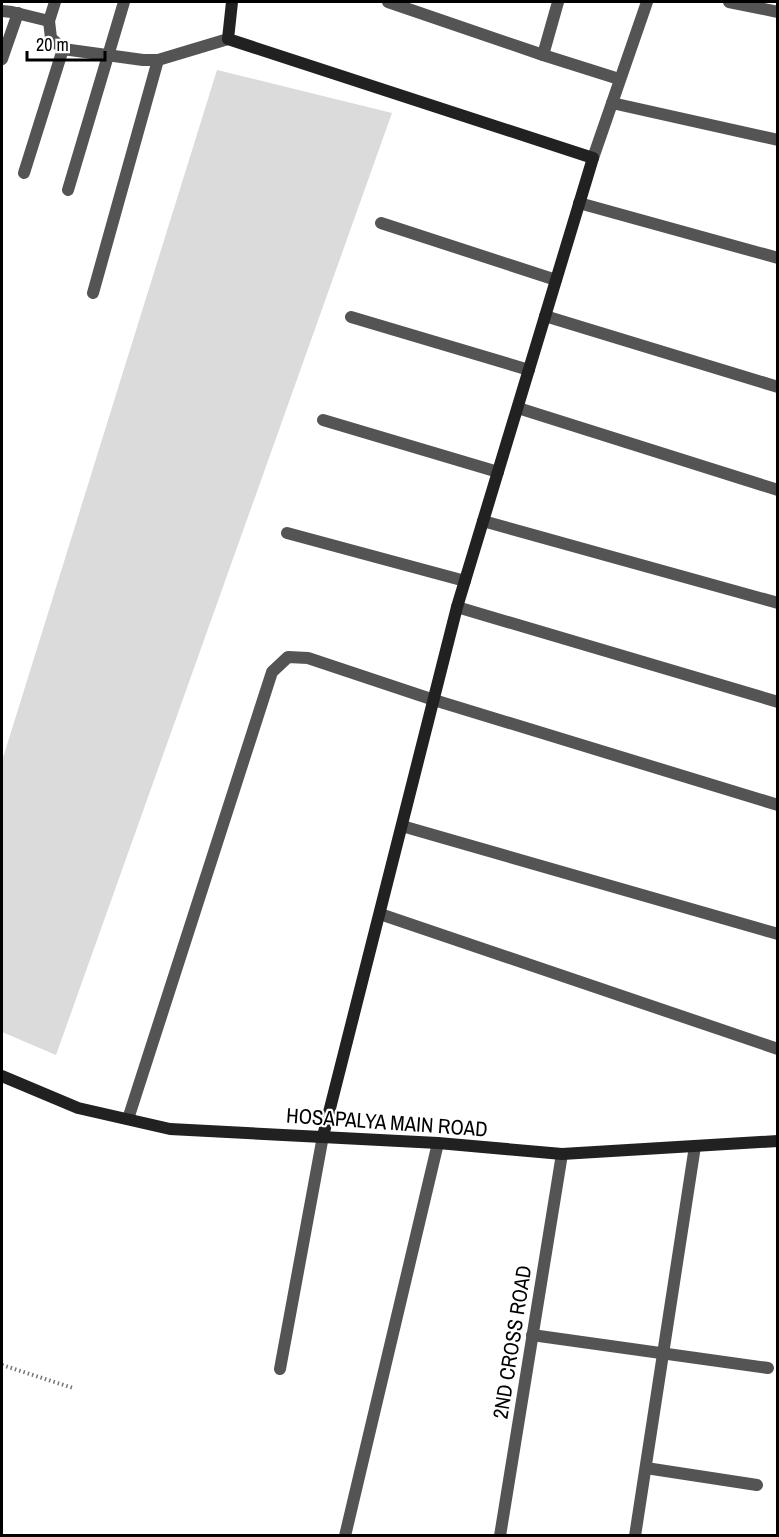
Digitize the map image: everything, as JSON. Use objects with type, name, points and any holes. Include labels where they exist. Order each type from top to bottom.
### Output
[{"type":"street","points":[[55,2],[49,21],[51,38],[63,48],[110,56],[158,60],[228,39],[593,158]]},
{"type":"street","points":[[69,190],[124,2]]},
{"type":"street","points":[[228,39],[232,2]]},
{"type":"street","points":[[388,2],[619,79]]},
{"type":"street","points":[[543,55],[558,2]]},
{"type":"street","points":[[280,1369],[323,1136],[457,607],[593,158],[646,2]]},
{"type":"street","points":[[729,2],[777,12]]},
{"type":"street","points":[[2,11],[49,21]]},
{"type":"street","points":[[2,58],[18,13]]},
{"type":"street","points":[[24,173],[63,48]]},
{"type":"street","points":[[93,292],[158,60]]},
{"type":"street","points":[[612,103],[777,140]]},
{"type":"street","points":[[579,203],[777,258]]},
{"type":"street","points":[[381,223],[556,280]]},
{"type":"street","points":[[545,316],[777,387]]},
{"type":"street","points":[[351,317],[529,370]]},
{"type":"street","points":[[518,408],[777,490]]},
{"type":"street","points":[[323,420],[498,472]]},
{"type":"street","points":[[483,521],[777,603]]},
{"type":"street","points":[[287,532],[465,581]]},
{"type":"street","points":[[457,607],[777,702]]},
{"type":"street","points":[[128,1119],[272,672],[288,657],[308,658],[434,700],[777,805]]},
{"type":"street","points":[[402,826],[777,934]]},
{"type":"street","points":[[380,914],[777,1048]]},
{"type":"street","name":"HOSAPALYA MAIN ROAD","points":[[2,1076],[78,1108],[170,1129],[438,1143],[562,1154],[777,1142]]},
{"type":"street","points":[[345,1536],[438,1143]]},
{"type":"street","points":[[635,1536],[695,1146]]},
{"type":"street","name":"2ND CROSS ROAD","points":[[500,1536],[562,1154]]},
{"type":"street","points":[[532,1335],[768,1368]]},
{"type":"street","points":[[646,1468],[757,1485]]},
{"type":"path","points":[[2,1365],[72,1388]]},
{"type":"shaded area","points":[[217,70],[392,113],[56,1055],[2,1032],[2,761]]}]
